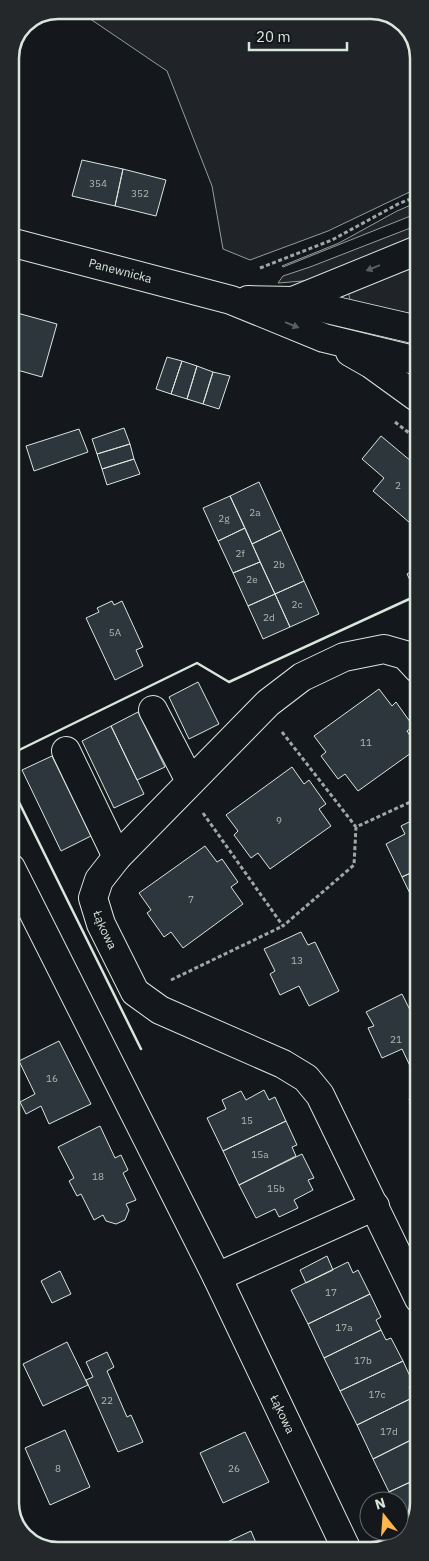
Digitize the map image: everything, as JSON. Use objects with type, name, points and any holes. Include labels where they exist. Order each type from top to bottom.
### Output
[{"type":"street","name":"Panewnicka","points":[[19,244],[231,300],[324,338],[410,359]]},
{"type":"street","points":[[293,300],[410,253]]},
{"type":"street","name":"Panewnicka","points":[[231,300],[293,300],[410,328]]},
{"type":"street","points":[[324,338],[371,364],[410,392]]},
{"type":"street","name":"Łąkowa","points":[[410,661],[405,656],[384,649],[344,657],[302,677],[268,703],[117,857],[100,880],[93,898],[101,924],[135,992],[160,1010],[283,1064],[306,1078],[320,1096],[410,1280]]},
{"type":"street","points":[[152,710],[190,782]]},
{"type":"street","points":[[66,751],[117,857]]},
{"type":"street","name":"Łąkowa","points":[[19,886],[217,1277],[343,1542]]},
{"type":"street","points":[[217,1277],[375,1206]]},
{"type":"path","points":[[259,269],[332,240],[410,200]]},
{"type":"path","points":[[406,431],[410,434]]},
{"type":"path","points":[[169,981],[283,926],[354,865],[356,827],[277,725]]},
{"type":"path","points":[[356,827],[410,802]]},
{"type":"path","points":[[201,810],[283,926]]},
{"type":"shaded area","points":[[90,19],[374,19],[393,25],[405,38],[410,58],[410,192],[328,231],[250,260],[223,249],[212,186],[167,71]]},
{"type":"shaded area","points":[[410,205],[410,216],[282,266],[339,243]]},
{"type":"shaded area","points":[[410,228],[410,240],[311,279],[278,283],[283,276]]},
{"type":"shaded area","points":[[410,265],[410,317],[353,303],[349,296],[350,291]]},
{"type":"building","points":[[82,160],[123,169],[115,206],[72,196]]},
{"type":"building","points":[[123,169],[166,180],[156,216],[115,206]]},
{"type":"building","points":[[19,313],[57,324],[42,377],[19,371]]},
{"type":"building","points":[[167,357],[182,361],[171,394],[156,389]]},
{"type":"building","points":[[182,361],[197,366],[187,399],[171,394]]},
{"type":"building","points":[[197,366],[213,372],[203,404],[187,399]]},
{"type":"building","points":[[213,372],[230,376],[219,409],[203,404]]},
{"type":"building","points":[[124,428],[130,444],[97,454],[92,439]]},
{"type":"building","points":[[79,429],[88,452],[34,471],[26,446]]},
{"type":"building","points":[[381,436],[410,460],[410,523],[373,491],[384,478],[362,459]]},
{"type":"building","points":[[130,444],[134,459],[102,469],[97,454]]},
{"type":"building","points":[[134,459],[140,474],[107,485],[102,469]]},
{"type":"building","points":[[259,482],[281,530],[252,544],[230,496]]},
{"type":"building","points":[[230,496],[245,528],[218,541],[203,508]]},
{"type":"building","points":[[245,528],[260,562],[233,573],[218,541]]},
{"type":"building","points":[[281,530],[304,581],[275,594],[252,544]]},
{"type":"building","points":[[260,562],[275,594],[248,606],[233,573]]},
{"type":"building","points":[[304,581],[319,614],[290,627],[275,594]]},
{"type":"building","points":[[275,594],[290,627],[263,639],[248,606]]},
{"type":"building","points":[[112,601],[114,605],[122,601],[143,647],[136,650],[143,666],[115,680],[86,618],[99,612],[97,608]]},
{"type":"building","points":[[198,682],[219,724],[189,739],[169,697]]},
{"type":"building","points":[[379,689],[392,706],[396,702],[410,722],[410,728],[407,731],[410,736],[410,754],[358,791],[345,774],[338,779],[321,756],[326,752],[314,736]]},
{"type":"building","points":[[138,712],[165,767],[137,780],[111,726]]},
{"type":"building","points":[[111,726],[144,794],[114,808],[82,741]]},
{"type":"building","points":[[52,756],[91,836],[61,851],[22,770]]},
{"type":"building","points":[[292,767],[304,784],[309,780],[326,804],[319,809],[331,826],[270,869],[258,853],[251,858],[234,835],[238,831],[226,815]]},
{"type":"building","points":[[410,822],[410,873],[402,877],[386,844],[405,834],[401,826]]},
{"type":"building","points":[[205,846],[217,862],[222,859],[238,882],[231,887],[243,904],[183,948],[171,932],[164,937],[147,913],[151,910],[139,893]]},
{"type":"building","points":[[410,873],[410,894],[402,877]]},
{"type":"building","points":[[301,932],[308,945],[315,942],[339,991],[309,1006],[299,986],[280,995],[270,974],[275,971],[264,949]]},
{"type":"building","points":[[402,994],[410,1010],[410,1066],[402,1049],[382,1058],[368,1028],[374,1026],[366,1012]]},
{"type":"building","points":[[59,1041],[91,1104],[49,1124],[41,1106],[26,1114],[20,1102],[35,1094],[19,1061]]},
{"type":"building","points":[[264,1090],[269,1100],[275,1097],[286,1121],[223,1151],[207,1118],[226,1109],[222,1100],[241,1091],[246,1100]]},
{"type":"building","points":[[286,1121],[297,1145],[292,1147],[296,1156],[239,1185],[223,1151]]},
{"type":"building","points":[[100,1126],[115,1158],[121,1155],[128,1170],[123,1173],[136,1200],[126,1204],[129,1210],[125,1220],[116,1224],[106,1221],[103,1215],[94,1220],[81,1194],[77,1196],[69,1181],[74,1178],[58,1147]]},
{"type":"building","points":[[302,1154],[314,1178],[308,1180],[313,1190],[294,1200],[298,1208],[279,1217],[275,1209],[256,1218],[239,1185]]},
{"type":"building","points":[[327,1256],[333,1270],[306,1283],[300,1270]]},
{"type":"building","points":[[348,1262],[353,1273],[358,1270],[370,1294],[308,1324],[291,1290]]},
{"type":"building","points":[[60,1271],[71,1294],[52,1303],[41,1281]]},
{"type":"building","points":[[370,1294],[381,1317],[376,1320],[381,1330],[324,1358],[308,1324]]},
{"type":"building","points":[[381,1330],[386,1340],[391,1338],[403,1361],[340,1391],[324,1358]]},
{"type":"building","points":[[67,1342],[88,1385],[43,1406],[23,1364]]},
{"type":"building","points":[[107,1352],[114,1367],[107,1371],[127,1417],[131,1415],[143,1442],[118,1452],[86,1380],[93,1377],[86,1362]]},
{"type":"building","points":[[403,1361],[410,1376],[410,1399],[357,1425],[340,1391]]},
{"type":"building","points":[[410,1399],[410,1440],[373,1459],[357,1425]]},
{"type":"building","points":[[65,1430],[90,1487],[50,1505],[25,1448]]},
{"type":"building","points":[[245,1432],[269,1482],[223,1503],[200,1453]]},
{"type":"building","points":[[410,1440],[410,1482],[389,1491],[373,1459]]},
{"type":"building","points":[[410,1482],[409,1511],[409,1491],[391,1491]]},
{"type":"building","points":[[251,1531],[256,1542],[227,1542]]},
{"type":"wall","points":[[19,750],[197,663],[229,682],[410,599]]},
{"type":"wall","points":[[19,802],[141,1049]]}]
